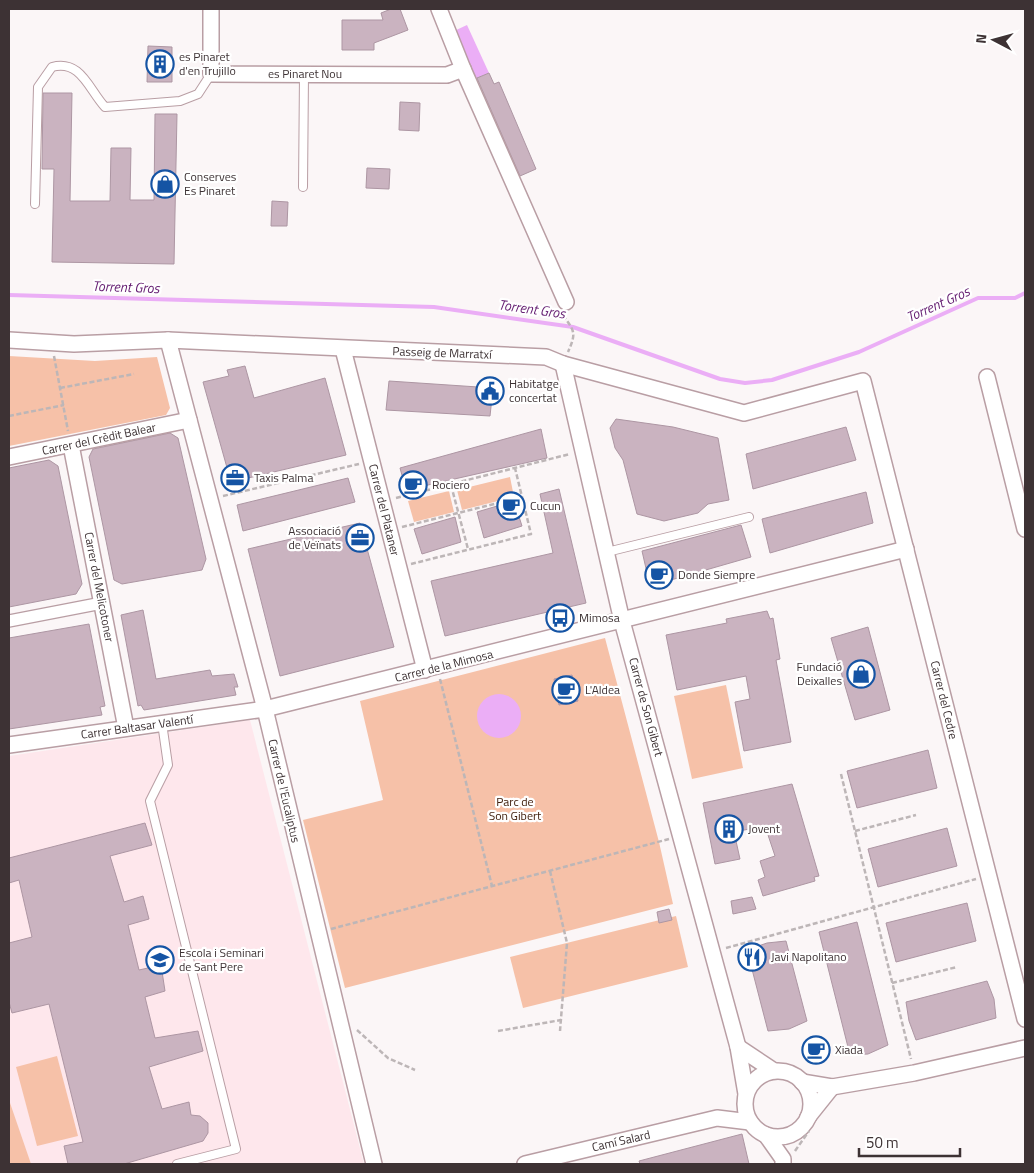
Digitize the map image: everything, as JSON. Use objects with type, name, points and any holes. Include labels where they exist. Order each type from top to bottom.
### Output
[{"type":"street","points":[[210,74],[211,9]]},
{"type":"street","points":[[439,9],[463,69],[566,302]]},
{"type":"street","name":"es Pinaret Nou","points":[[210,74],[447,75],[463,69]]},
{"type":"street","name":"Passeig de Marratxí","points":[[9,340],[52,343],[168,340],[546,357],[563,364],[744,413],[863,381]]},
{"type":"street","name":"Carrer de l'Eucaliptus","points":[[168,340],[265,709],[374,1164]]},
{"type":"street","name":"Carrer del Plataner","points":[[343,349],[399,566],[432,669]]},
{"type":"street","name":"Carrer de Son Gibert","points":[[563,364],[622,621],[738,1047],[746,1097]]},
{"type":"street","points":[[987,377],[1025,530]]},
{"type":"street","name":"Carrer del Cedre","points":[[863,381],[1025,1019]]},
{"type":"street","name":"Carrer del Crèdit Balear","points":[[9,457],[189,420]]},
{"type":"street","name":"Carrer del Melicotoner","points":[[71,445],[126,728]]},
{"type":"street","name":"Carrer de la Mimosa","points":[[265,709],[432,669],[906,549]]},
{"type":"street","points":[[9,621],[102,603]]},
{"type":"street","name":"Carrer Baltasar Valentí","points":[[9,745],[265,709]]},
{"type":"street","points":[[738,1047],[774,1071],[794,1075],[802,1082],[810,1100],[807,1118]]},
{"type":"street","points":[[802,1082],[832,1087],[914,1073],[1025,1048]]},
{"type":"street","points":[[774,1071],[756,1078],[746,1097],[747,1115],[750,1122],[766,1135],[783,1162]]},
{"type":"street","points":[[783,1162],[793,1133],[832,1087]]},
{"type":"street","name":"Camí Salard","points":[[525,1164],[559,1160],[717,1118],[746,1097]]},
{"type":"street","name":"Camí Salard","points":[[717,1118],[750,1122]]},
{"type":"street","points":[[766,1135],[784,1136],[793,1133]]},
{"type":"lane","points":[[35,204],[38,86],[52,67],[67,65],[82,74],[96,97],[105,107],[180,101],[198,94],[210,74]]},
{"type":"lane","points":[[303,187],[304,74]]},
{"type":"lane","points":[[607,552],[749,517]]},
{"type":"lane","points":[[162,724],[168,766],[150,801],[236,1149],[177,1164]]},
{"type":"path","points":[[563,364],[574,339],[573,327],[563,315],[566,302]]},
{"type":"path","points":[[52,343],[71,445]]},
{"type":"path","points":[[60,388],[134,374]]},
{"type":"path","points":[[9,416],[64,405]]},
{"type":"path","points":[[382,502],[582,451]]},
{"type":"path","points":[[210,500],[372,461]]},
{"type":"path","points":[[399,566],[531,534],[515,468]]},
{"type":"path","points":[[451,485],[468,549]]},
{"type":"path","points":[[390,530],[522,497]]},
{"type":"path","points":[[432,669],[492,886]]},
{"type":"path","points":[[841,774],[914,1073]]},
{"type":"path","points":[[855,831],[916,815]]},
{"type":"path","points":[[318,933],[681,836]]},
{"type":"path","points":[[550,871],[567,943],[561,998],[562,1020],[560,1031]]},
{"type":"path","points":[[712,952],[989,875]]},
{"type":"path","points":[[892,983],[957,967]]},
{"type":"path","points":[[498,1032],[562,1020]]},
{"type":"path","points":[[340,1022],[359,1031],[388,1058],[414,1070]]},
{"type":"shaded area","points":[[467,25],[489,73],[473,80],[454,31]]},
{"type":"shaded area","points":[[503,694],[515,700],[520,707],[520,725],[515,732],[508,737],[495,738],[483,732],[478,725],[477,712],[483,700],[490,695]]},
{"type":"shaded area","name":"Escola i Seminari de Sant Pere","points":[[250,720],[364,1164],[9,1164],[9,756]]},
{"type":"green space","points":[[9,356],[95,361],[157,357],[170,408],[166,415],[9,446]]},
{"type":"green space","points":[[510,477],[514,497],[462,510],[457,490]]},
{"type":"green space","points":[[449,491],[454,512],[414,522],[408,501]]},
{"type":"green space","name":"Parc de Son Gibert","points":[[605,638],[659,842],[673,904],[345,988],[303,820],[383,800],[360,701]]},
{"type":"green space","points":[[726,685],[743,768],[692,779],[674,696]]},
{"type":"green space","points":[[676,916],[688,967],[523,1008],[510,957]]},
{"type":"green space","points":[[57,1056],[78,1136],[37,1146],[16,1067]]},
{"type":"green space","points":[[9,1100],[31,1164],[9,1164]]},
{"type":"building","points":[[391,9],[400,9],[408,30],[374,43],[374,50],[342,50],[342,20],[383,20],[381,13]]},
{"type":"building","name":"es Pinaret d'en Trujillo","points":[[148,46],[172,47],[172,82],[147,82]]},
{"type":"building","points":[[489,73],[494,84],[499,82],[536,169],[520,176],[477,78]]},
{"type":"building","name":"Conserves Es Pinaret","points":[[43,93],[72,93],[70,201],[110,201],[111,148],[131,148],[130,200],[154,200],[155,114],[177,114],[174,264],[52,262],[54,169],[42,169]]},
{"type":"building","points":[[400,102],[420,103],[419,131],[399,130]]},
{"type":"building","points":[[367,168],[390,169],[389,189],[366,188]]},
{"type":"building","points":[[272,201],[288,202],[287,226],[271,226]]},
{"type":"building","points":[[245,366],[254,398],[325,378],[346,455],[231,482],[203,382],[229,376],[227,370]]},
{"type":"building","points":[[389,381],[493,388],[490,416],[386,410]]},
{"type":"building","points":[[616,419],[673,427],[718,438],[729,500],[708,504],[698,513],[664,521],[637,514],[623,460],[615,448],[610,428]]},
{"type":"building","points":[[846,427],[856,460],[753,489],[746,454]]},
{"type":"building","points":[[541,429],[547,458],[406,490],[400,468]]},
{"type":"building","points":[[170,433],[178,438],[206,559],[202,570],[122,584],[114,580],[89,457],[93,449]]},
{"type":"building","points":[[49,460],[58,466],[82,584],[76,594],[9,607],[9,468]]},
{"type":"building","points":[[348,478],[355,502],[243,531],[237,505]]},
{"type":"building","points":[[559,489],[586,603],[445,636],[431,581],[553,553],[540,494]]},
{"type":"building","points":[[866,492],[873,523],[770,553],[762,519]]},
{"type":"building","points":[[514,501],[522,526],[484,538],[477,512]]},
{"type":"building","points":[[455,517],[461,542],[422,554],[414,529]]},
{"type":"building","points":[[360,523],[394,647],[280,676],[248,549]]},
{"type":"building","points":[[741,525],[751,557],[650,586],[642,551]]},
{"type":"building","points":[[143,610],[156,679],[210,670],[212,676],[234,674],[238,687],[234,687],[236,695],[144,710],[141,705],[138,706],[121,615]]},
{"type":"building","points":[[767,611],[770,619],[773,618],[780,659],[776,660],[791,742],[744,751],[735,702],[750,699],[746,676],[677,690],[666,635],[727,623],[726,619]]},
{"type":"building","points":[[89,624],[105,706],[100,707],[102,715],[9,729],[9,638]]},
{"type":"building","name":"Fundació Deixalles","points":[[868,627],[890,710],[855,720],[831,638]]},
{"type":"building","name":"L'Aldea","points":[[572,675],[578,701],[559,705],[554,679]]},
{"type":"building","points":[[928,750],[937,788],[857,808],[847,771]]},
{"type":"building","points":[[792,784],[819,876],[814,877],[815,881],[763,896],[758,880],[765,877],[760,861],[775,856],[765,826],[734,832],[740,859],[715,864],[703,803]]},
{"type":"building","points":[[145,823],[152,845],[110,856],[124,902],[143,896],[149,919],[128,925],[139,970],[161,965],[165,991],[145,997],[155,1038],[198,1031],[203,1051],[149,1067],[162,1109],[189,1102],[191,1115],[200,1116],[208,1123],[208,1133],[203,1141],[124,1164],[68,1164],[64,1146],[83,1142],[49,1004],[12,1013],[9,1002],[9,943],[32,937],[19,880],[9,883],[9,858]]},
{"type":"building","points":[[947,828],[957,866],[878,887],[868,849]]},
{"type":"building","points":[[752,897],[756,909],[733,914],[731,901]]},
{"type":"building","points":[[967,903],[976,941],[896,962],[886,923]]},
{"type":"building","points":[[669,909],[672,920],[659,923],[657,912]]},
{"type":"building","points":[[857,922],[888,1045],[868,1054],[850,1055],[819,932]]},
{"type":"building","points":[[786,941],[807,1021],[789,1029],[768,1031],[747,950],[767,943]]},
{"type":"building","points":[[987,981],[994,999],[996,1018],[916,1040],[909,1021],[906,1002]]},
{"type":"building","points":[[742,1134],[749,1164],[640,1164],[639,1161]]},
{"type":"waterway","name":"Torrent Gros","points":[[9,295],[434,307],[573,327],[720,379],[745,383],[772,380],[859,352],[978,298],[1015,298],[1025,293]]},
{"type":"place","name":"es Pinaret d'en Trujillo","points":[[160,64]]},
{"type":"place","name":"Conserves Es Pinaret","points":[[165,184]]},
{"type":"place","name":"Habitatge concertat","points":[[490,391]]},
{"type":"place","name":"Taxis Palma","points":[[235,478]]},
{"type":"place","name":"Rociero","points":[[413,485]]},
{"type":"place","name":"Cucun","points":[[511,506]]},
{"type":"place","name":"Associació de Veïnats","points":[[360,538]]},
{"type":"place","name":"Donde Siempre","points":[[659,575]]},
{"type":"place","name":"Mimosa","points":[[560,618]]},
{"type":"place","name":"Fundació Deixalles","points":[[861,674]]},
{"type":"place","name":"L'Aldea","points":[[566,690]]},
{"type":"place","name":"Jovent","points":[[729,829]]},
{"type":"place","name":"Javi Napolitano","points":[[752,957]]},
{"type":"place","name":"Escola i Seminari de Sant Pere","points":[[160,960]]},
{"type":"place","name":"Xiada","points":[[816,1050]]}]
